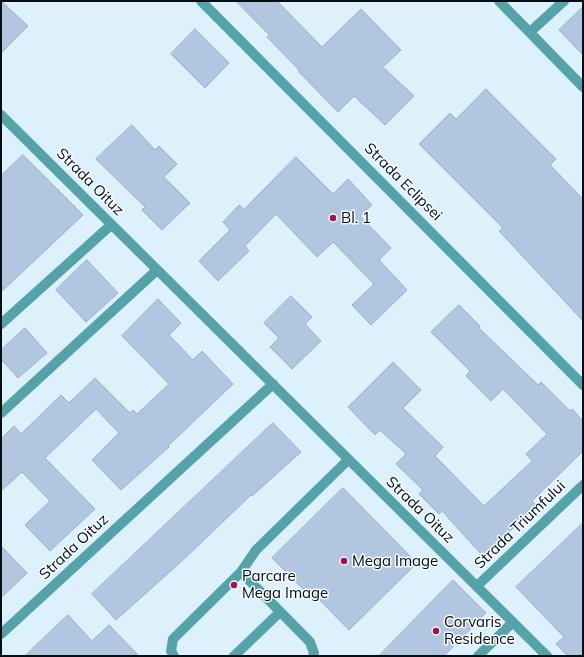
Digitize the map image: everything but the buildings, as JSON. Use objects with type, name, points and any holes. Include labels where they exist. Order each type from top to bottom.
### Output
[{"type":"street","name":"Strada Eclipsei","points":[[201,1],[583,385]]},
{"type":"street","points":[[499,1],[583,87]]},
{"type":"street","points":[[530,32],[564,1]]},
{"type":"street","name":"Strada Oituz","points":[[1,116],[547,656]]},
{"type":"street","points":[[1,324],[112,225]]},
{"type":"street","points":[[1,413],[157,270]]},
{"type":"street","name":"Strada Oituz","points":[[1,634],[273,384]]},
{"type":"street","points":[[174,656],[171,651],[172,639],[241,572],[256,550],[348,460]]},
{"type":"street","name":"Strada Triumfului","points":[[477,586],[583,485]]},
{"type":"street","points":[[241,572],[310,642],[314,653],[313,656]]},
{"type":"street","points":[[234,656],[280,612]]},
{"type":"street","points":[[478,656],[513,622]]},
{"type":"place","name":"Bl. 1","points":[[333,218]]},
{"type":"place","name":"Mega Image","points":[[344,561]]},
{"type":"place","name":"Parcare Mega Image","points":[[234,585]]},
{"type":"place","name":"Corvaris Residence","points":[[436,631]]}]
